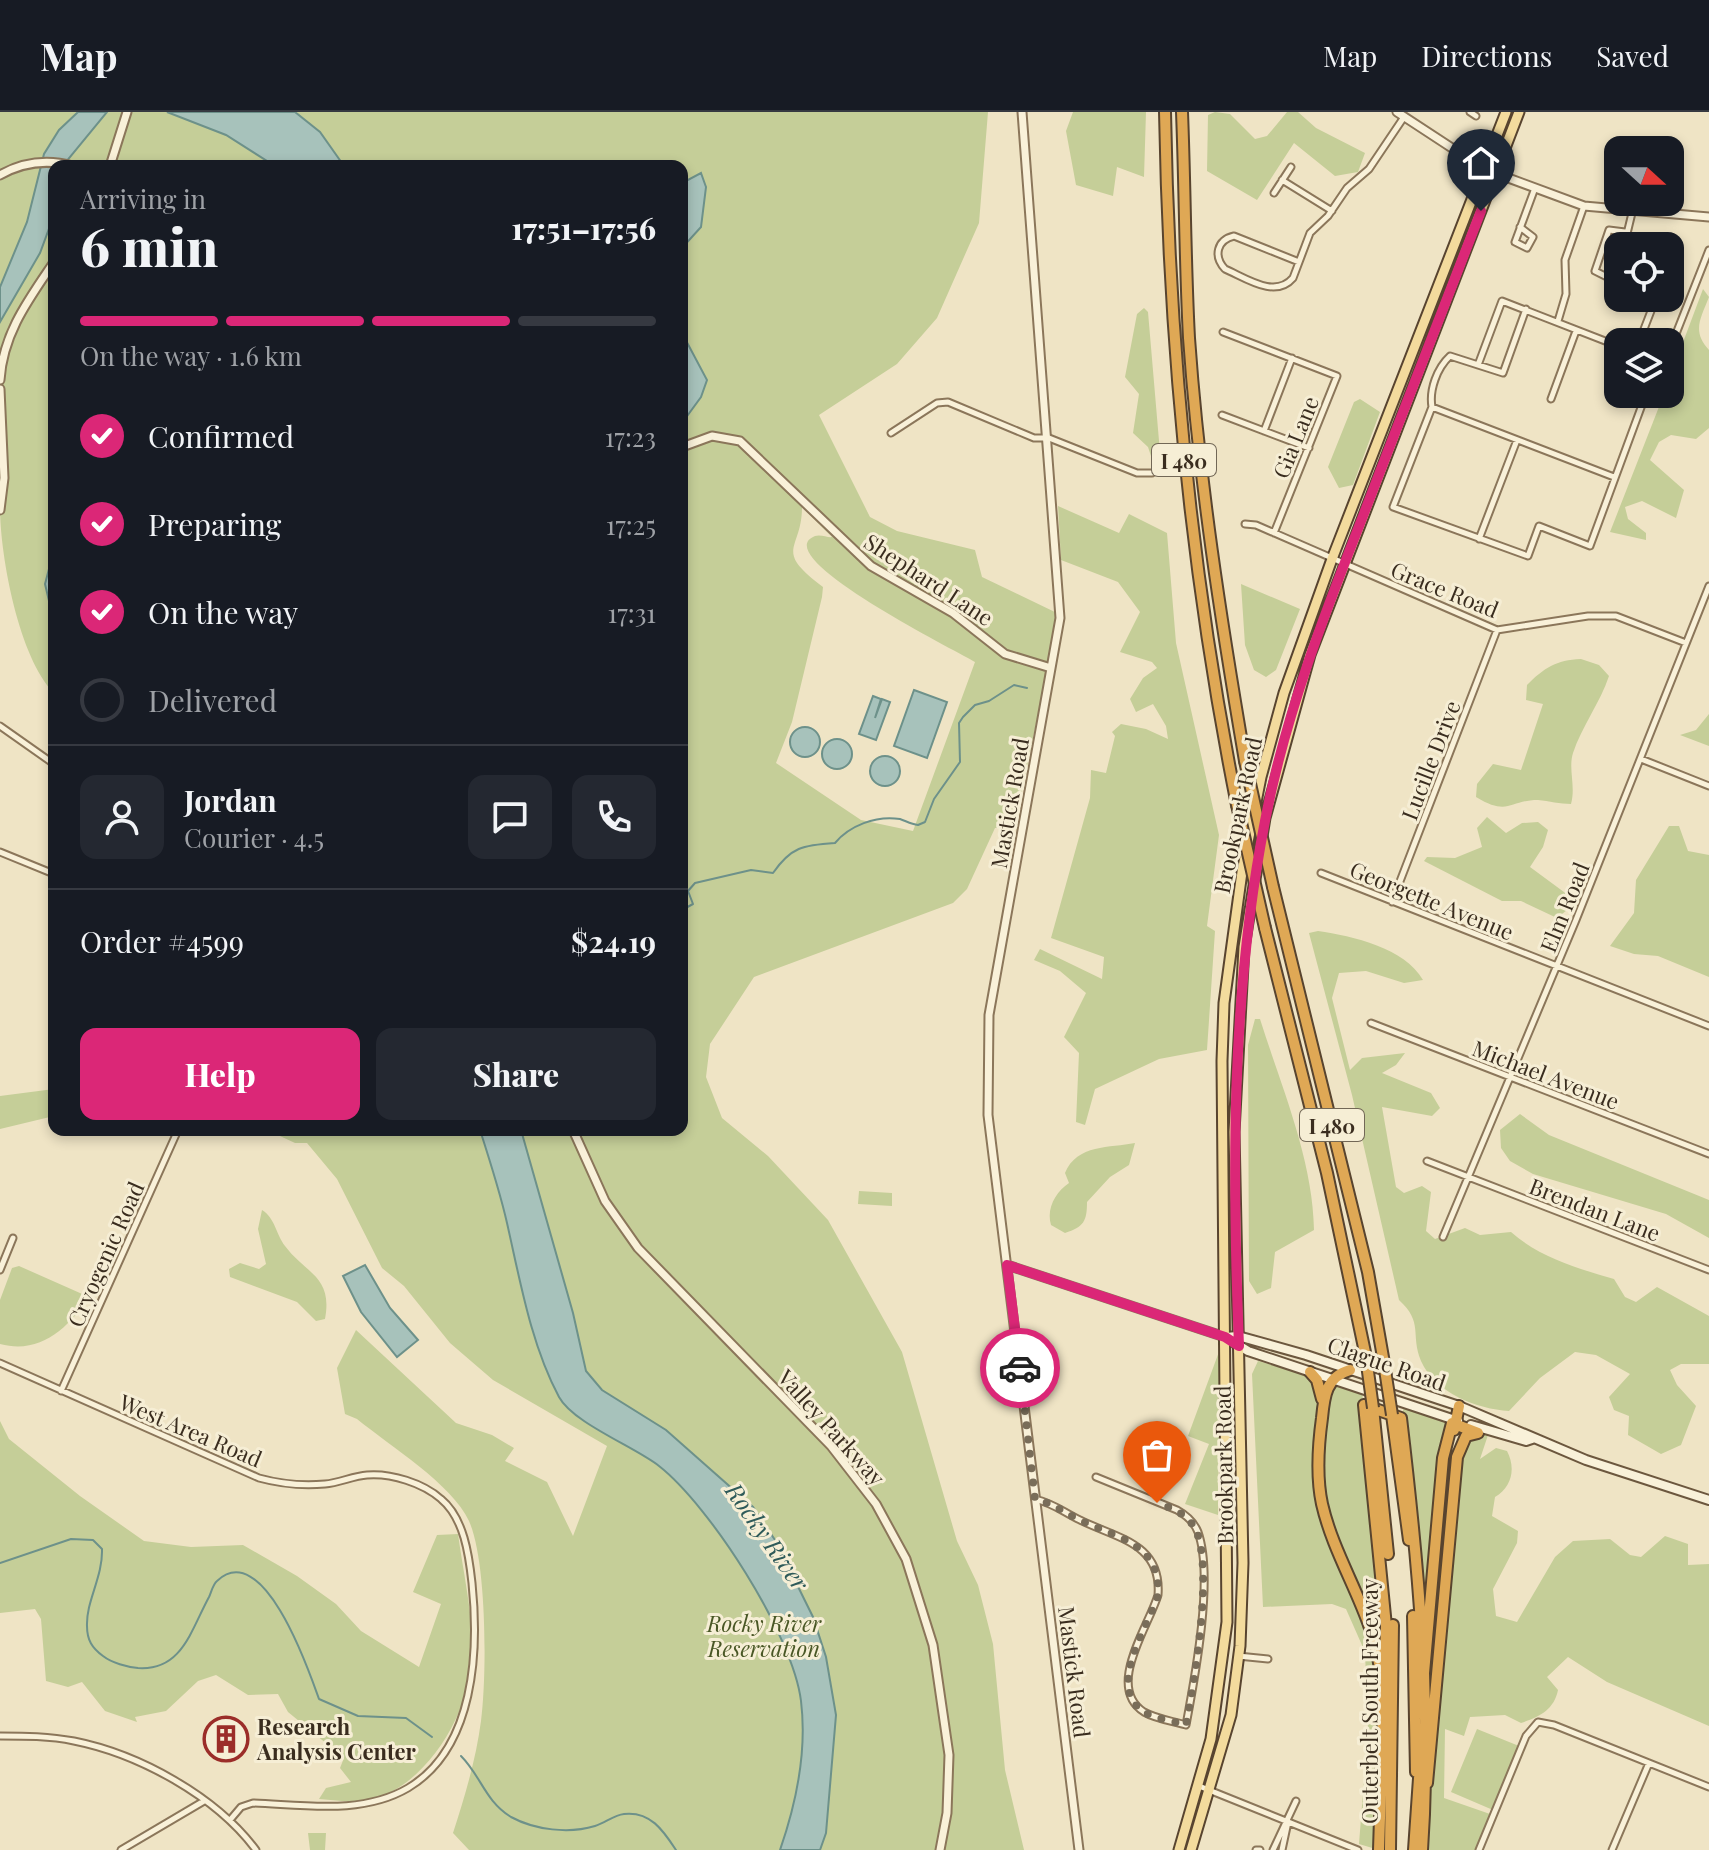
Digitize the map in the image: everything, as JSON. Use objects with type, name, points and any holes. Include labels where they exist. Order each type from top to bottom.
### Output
[{"type":"highway","name":"Outerbelt South Freeway","points":[[1165,112],[1173,338],[1185,475],[1202,608],[1237,805],[1330,1186],[1366,1357],[1373,1408],[1394,1644],[1390,1850]]},
{"type":"highway","name":"Outerbelt South Freeway","points":[[1182,112],[1189,336],[1218,603],[1245,761],[1273,887],[1361,1244],[1384,1363],[1410,1544],[1417,1756],[1414,1850]]},
{"type":"highway","points":[[1350,1370],[1332,1379],[1323,1407],[1318,1466],[1322,1502],[1372,1629],[1392,1772]]},
{"type":"highway","points":[[1310,1372],[1319,1385],[1323,1407]]},
{"type":"highway","points":[[1379,1850],[1386,1626],[1364,1405],[1401,1418],[1415,1536],[1427,1783]]},
{"type":"highway","points":[[1414,1850],[1444,1496],[1459,1406]]},
{"type":"highway","points":[[1424,1673],[1443,1458],[1452,1423],[1455,1422]]},
{"type":"highway","points":[[1422,1850],[1457,1457],[1466,1436],[1478,1433],[1455,1422]]},
{"type":"main road","name":"Brookpark Road","points":[[1179,1850],[1199,1786],[1223,1674],[1227,1622],[1222,1061],[1236,908],[1270,741],[1332,559],[1506,112]]},
{"type":"main road","name":"Brookpark Road","points":[[1191,1850],[1231,1715],[1238,1656],[1243,1563],[1234,1132],[1239,1004],[1249,906],[1285,739],[1310,655],[1519,112]]},
{"type":"main road","name":"Clague Road","points":[[1225,1337],[1350,1370],[1459,1406],[1532,1439],[1709,1500]]},
{"type":"main road","name":"Clague Road","points":[[1239,1341],[1310,1372],[1455,1422],[1526,1441],[1532,1439]]},
{"type":"street","points":[[112,160],[127,112]]},
{"type":"street","name":"Mastick Road","points":[[1022,112],[1049,438],[1060,618],[989,1015],[988,1115],[1079,1850]]},
{"type":"street","points":[[1299,262],[1234,236],[1224,240],[1218,249],[1219,263],[1225,269],[1273,289],[1283,288],[1293,278],[1310,233],[1332,211],[1347,188],[1369,169],[1400,114],[1484,169],[1584,206],[1604,209]]},
{"type":"street","points":[[0,175],[15,167],[48,163]]},
{"type":"street","points":[[1274,193],[1291,167]]},
{"type":"street","points":[[1282,180],[1332,211]]},
{"type":"street","points":[[1520,227],[1535,188]]},
{"type":"street","points":[[1558,321],[1566,294],[1565,260],[1584,206]]},
{"type":"street","points":[[1608,232],[1625,232],[1631,216]]},
{"type":"street","points":[[1684,216],[1709,217]]},
{"type":"street","points":[[1604,245],[1595,271],[1604,276]]},
{"type":"street","points":[[1678,328],[1709,250]]},
{"type":"street","points":[[0,380],[5,345],[13,326],[48,271]]},
{"type":"street","points":[[1478,365],[1502,301],[1604,341]]},
{"type":"street","points":[[1526,309],[1503,373],[1450,356],[1430,394],[1432,407],[1393,507],[1528,556],[1539,526],[1590,546],[1641,408]]},
{"type":"street","points":[[1551,399],[1576,331]]},
{"type":"street","name":"Gia Lane","points":[[1223,332],[1337,376],[1274,533]]},
{"type":"street","points":[[1264,431],[1292,358]]},
{"type":"street","points":[[0,389],[4,478],[0,510]]},
{"type":"street","points":[[891,433],[937,403],[948,402],[1034,438],[1049,438],[1137,473],[1152,473]]},
{"type":"street","points":[[1432,407],[1614,477]]},
{"type":"street","points":[[1222,415],[1309,448]]},
{"type":"street","name":"Shephard Lane","points":[[688,445],[712,436],[740,441],[871,566],[953,613],[1005,654],[1051,668]]},
{"type":"street","points":[[1479,539],[1517,440]]},
{"type":"street","name":"Grace Road","points":[[1245,524],[1274,533],[1497,630],[1588,616],[1616,616],[1686,643]]},
{"type":"street","name":"Elm Road","points":[[1443,1237],[1556,968],[1709,586]]},
{"type":"street","name":"Lucille Drive","points":[[1392,902],[1497,630]]},
{"type":"street","points":[[0,726],[48,760]]},
{"type":"street","points":[[1641,759],[1709,786]]},
{"type":"street","points":[[0,852],[48,872]]},
{"type":"street","name":"Georgette Avenue","points":[[1321,873],[1709,1026]]},
{"type":"street","name":"Michael Avenue","points":[[1371,1023],[1709,1154]]},
{"type":"street","name":"Cryogenic Road","points":[[61,1391],[175,1136]]},
{"type":"street","name":"Valley Parkway","points":[[576,1136],[605,1201],[638,1248],[831,1446],[876,1504],[906,1559],[933,1645],[949,1755],[947,1813],[940,1850]]},
{"type":"street","name":"Brendan Lane","points":[[1427,1161],[1709,1270]]},
{"type":"street","points":[[0,1270],[13,1238]]},
{"type":"street","name":"Clague Road","points":[[1007,1265],[1225,1337]]},
{"type":"street","name":"West Area Road","points":[[0,1363],[278,1483],[328,1484],[366,1475],[402,1479],[441,1499],[464,1539],[475,1610],[473,1677],[454,1732],[433,1766],[411,1786],[373,1803],[355,1806],[253,1803],[241,1807],[230,1820]]},
{"type":"street","points":[[1035,1499],[1059,1505],[1077,1519],[1133,1542],[1150,1559],[1159,1581],[1158,1595],[1129,1670],[1129,1691],[1145,1713],[1186,1725],[1200,1621],[1203,1558],[1198,1533],[1191,1521],[1177,1510],[1096,1477]]},
{"type":"street","points":[[1238,1656],[1268,1659]]},
{"type":"street","points":[[1479,1850],[1526,1736],[1538,1722],[1554,1725],[1709,1787]]},
{"type":"street","points":[[0,1736],[39,1736],[103,1749],[148,1769],[204,1801],[230,1820],[256,1850]]},
{"type":"street","points":[[1612,1850],[1649,1763]]},
{"type":"street","points":[[1199,1786],[1358,1850]]},
{"type":"street","points":[[121,1850],[204,1801]]},
{"type":"street","points":[[1273,1850],[1296,1801]]},
{"type":"street","points":[[1282,1850],[1289,1833],[1288,1821]]},
{"type":"green space","name":"Rocky River Reservation","points":[[0,112],[988,112],[979,223],[937,318],[897,364],[819,415],[870,517],[897,531],[975,550],[982,577],[1059,614],[1014,828],[995,828],[967,889],[953,903],[754,977],[710,1044],[706,1077],[722,1118],[768,1156],[828,1220],[902,1352],[957,1541],[978,1585],[993,1644],[1005,1770],[1024,1850],[469,1850],[453,1833],[473,1763],[483,1701],[484,1619],[475,1539],[469,1521],[449,1493],[419,1466],[357,1419],[345,1414],[337,1368],[356,1330],[456,1423],[492,1435],[514,1448],[505,1461],[547,1482],[573,1536],[607,1446],[493,1380],[450,1343],[404,1286],[382,1268],[337,1179],[307,1143],[295,1143],[280,1136],[688,1136],[688,160],[48,160],[48,685],[31,656],[22,632],[8,578],[0,507],[8,454],[0,422]],"holes":[[[802,507],[832,537],[815,536],[807,547],[817,563],[839,582],[975,662],[913,831],[861,820],[776,763],[792,722],[822,597],[823,587],[798,565],[794,557]]]},
{"type":"green space","points":[[1073,112],[1146,112],[1144,177],[1117,167],[1113,196],[1076,185],[1066,131]]},
{"type":"green space","points":[[1215,112],[1230,114],[1255,139],[1267,136],[1287,112],[1298,112],[1316,128],[1365,153],[1358,172],[1335,176],[1294,143],[1257,200],[1207,171],[1208,115]]},
{"type":"green space","points":[[1703,289],[1709,297],[1699,331],[1709,350],[1709,428],[1696,439],[1671,435],[1659,442],[1650,460],[1684,490],[1676,518],[1642,501],[1625,507],[1628,519],[1646,533],[1646,540],[1610,532],[1659,408],[1684,408],[1684,340]]},
{"type":"green space","points":[[1144,308],[1148,312],[1162,476],[1155,468],[1148,447],[1133,433],[1139,394],[1125,377],[1137,314]]},
{"type":"green space","points":[[1360,399],[1380,412],[1353,485],[1339,488],[1328,467],[1354,402]]},
{"type":"green space","points":[[1058,506],[1119,533],[1129,514],[1167,533],[1176,643],[1219,835],[1207,926],[1215,931],[1207,1050],[1159,1059],[1095,1089],[1085,1125],[1076,1122],[1079,1053],[1064,1037],[1086,993],[1060,971],[1034,960],[1040,949],[1102,979],[1104,957],[1051,938],[1090,798],[1091,770],[1106,773],[1115,736],[1112,732],[1121,724],[1146,729],[1168,739],[1166,726],[1153,704],[1136,712],[1130,699],[1143,678],[1157,668],[1152,662],[1120,652],[1140,612],[1118,582],[1061,560]]},
{"type":"green space","points":[[1241,584],[1300,609],[1276,670],[1266,677],[1254,670],[1245,645]]},
{"type":"green space","points":[[1581,659],[1599,665],[1609,676],[1573,753],[1571,804],[1538,800],[1502,807],[1476,797],[1477,784],[1493,764],[1521,770],[1543,704],[1526,700],[1527,685],[1551,666]]},
{"type":"green space","points":[[1709,714],[1709,746],[1680,735],[1696,730]]},
{"type":"green space","points":[[1487,817],[1506,833],[1522,823],[1538,822],[1548,830],[1543,847],[1530,867],[1568,895],[1567,910],[1557,918],[1521,901],[1502,901],[1424,861],[1427,857],[1455,858],[1482,847],[1477,828]]},
{"type":"green space","points":[[1669,826],[1679,826],[1688,851],[1709,855],[1709,977],[1658,956],[1634,954],[1610,946],[1634,913],[1636,880]]},
{"type":"green space","points":[[1318,931],[1377,945],[1404,960],[1423,980],[1404,983],[1366,971],[1339,973],[1332,998],[1350,1070],[1362,1058],[1405,1053],[1396,1065],[1382,1073],[1431,1093],[1440,1108],[1432,1116],[1382,1107],[1396,1187],[1404,1193],[1422,1186],[1431,1192],[1426,1231],[1435,1239],[1465,1228],[1480,1235],[1511,1232],[1547,1255],[1614,1279],[1625,1297],[1636,1302],[1657,1287],[1709,1316],[1709,1364],[1681,1364],[1670,1370],[1677,1385],[1696,1406],[1681,1445],[1661,1454],[1628,1435],[1629,1416],[1614,1410],[1609,1397],[1630,1374],[1596,1355],[1575,1352],[1540,1378],[1509,1411],[1484,1407],[1458,1397],[1427,1372],[1418,1352],[1414,1322],[1399,1300],[1352,1095],[1309,933]]},
{"type":"green space","points":[[1255,1019],[1260,1019],[1302,1150],[1314,1230],[1275,1252],[1271,1288],[1257,1294],[1249,1281],[1248,1045]]},
{"type":"green space","points":[[48,1090],[48,1117],[0,1129],[0,1096]]},
{"type":"green space","points":[[1520,1114],[1549,1135],[1709,1200],[1709,1238],[1666,1214],[1533,1174],[1510,1161],[1501,1148],[1500,1130]]},
{"type":"green space","points":[[1135,1143],[1129,1165],[1110,1177],[1087,1202],[1085,1219],[1080,1226],[1065,1233],[1051,1225],[1051,1207],[1056,1196],[1069,1183],[1065,1173],[1077,1157],[1095,1149]]},
{"type":"green space","points":[[859,1191],[892,1193],[892,1206],[858,1204]]},
{"type":"green space","points":[[262,1210],[270,1217],[285,1246],[321,1284],[325,1293],[325,1319],[316,1321],[297,1302],[230,1277],[229,1269],[240,1263],[259,1269],[266,1264],[258,1229]]},
{"type":"green space","points":[[19,1266],[89,1297],[63,1328],[28,1346],[0,1344],[0,1300],[12,1268]]},
{"type":"green space","points":[[1220,1349],[1218,1515],[1185,1504],[1209,1444],[1188,1436]]},
{"type":"green space","points":[[1258,1361],[1310,1376],[1315,1387],[1318,1400],[1316,1491],[1370,1639],[1376,1669],[1379,1694],[1379,1850],[1359,1844],[1368,1728],[1365,1652],[1346,1609],[1332,1604],[1263,1607],[1252,1374]]},
{"type":"green space","points":[[1334,1384],[1362,1392],[1382,1558],[1383,1666],[1375,1622],[1333,1525],[1324,1491],[1323,1450],[1330,1393]]},
{"type":"green space","points":[[1404,1407],[1452,1423],[1429,1644],[1401,1418]]},
{"type":"green space","points":[[0,1421],[9,1439],[80,1496],[144,1541],[191,1547],[243,1545],[297,1576],[336,1604],[361,1631],[419,1667],[441,1604],[413,1592],[437,1535],[458,1534],[472,1630],[472,1667],[458,1714],[432,1758],[395,1790],[374,1799],[319,1799],[326,1788],[351,1782],[340,1768],[344,1758],[288,1712],[278,1694],[248,1695],[216,1675],[198,1681],[166,1711],[135,1717],[137,1722],[105,1711],[82,1682],[68,1687],[46,1681],[41,1619],[35,1609],[0,1613]]},
{"type":"green space","points":[[1478,1433],[1488,1435],[1480,1459],[1496,1448],[1507,1451],[1510,1457],[1511,1477],[1495,1497],[1492,1516],[1518,1531],[1517,1543],[1493,1589],[1496,1616],[1517,1622],[1555,1557],[1573,1541],[1610,1539],[1630,1555],[1641,1557],[1665,1536],[1688,1544],[1688,1565],[1709,1564],[1709,1726],[1607,1682],[1568,1657],[1547,1677],[1558,1690],[1553,1703],[1540,1715],[1521,1723],[1505,1715],[1470,1717],[1464,1736],[1445,1729],[1444,1798],[1490,1814],[1476,1850],[1422,1850],[1459,1446]]},
{"type":"green space","points":[[1477,1729],[1519,1746],[1493,1810],[1451,1792]]},
{"type":"green space","points":[[308,1833],[326,1833],[325,1850],[310,1850]]},
{"type":"water","points":[[78,112],[107,112],[68,160],[48,160],[48,231],[40,253],[0,322],[0,287],[27,222],[44,154],[59,130]]},
{"type":"water","points":[[167,112],[295,112],[320,132],[340,160],[266,160],[226,135]]},
{"type":"water","points":[[701,173],[706,187],[701,227],[688,241],[688,180]]},
{"type":"water","points":[[688,344],[707,380],[701,397],[688,415]]},
{"type":"water","points":[[914,690],[947,702],[927,758],[894,746]]},
{"type":"water","points":[[873,696],[881,699],[875,718],[882,699],[890,702],[876,740],[859,734]]},
{"type":"water","points":[[805,727],[816,731],[820,742],[816,753],[805,757],[794,753],[790,742],[794,731]]},
{"type":"water","points":[[837,739],[848,743],[852,754],[848,765],[837,769],[826,765],[822,754],[826,743]]},
{"type":"water","points":[[885,756],[896,760],[900,771],[896,782],[885,786],[874,782],[870,771],[874,760]]},
{"type":"water","name":"Rocky River","points":[[482,1136],[523,1136],[573,1313],[586,1371],[602,1390],[666,1430],[753,1507],[775,1540],[813,1617],[826,1657],[836,1715],[826,1833],[820,1850],[780,1850],[795,1796],[802,1738],[801,1701],[783,1642],[746,1574],[702,1510],[659,1466],[577,1416],[559,1397],[534,1334]]},
{"type":"water","points":[[365,1265],[390,1308],[418,1340],[397,1357],[361,1312],[343,1276]]},
{"type":"waterway","points":[[688,891],[695,883],[751,870],[773,873],[799,849],[835,843],[848,832],[873,820],[891,818],[918,825],[925,822],[934,799],[960,762],[959,723],[963,717],[975,705],[989,701],[1014,685],[1027,688]]},
{"type":"waterway","points":[[688,891],[693,904],[688,907]]},
{"type":"waterway","points":[[0,1563],[71,1539],[93,1540],[102,1549],[102,1559],[87,1617],[89,1640],[107,1658],[138,1668],[153,1667],[175,1656],[190,1635],[217,1581],[235,1572],[252,1577],[268,1592],[282,1614],[319,1699],[358,1716],[406,1718],[432,1737]]},
{"type":"waterway","points":[[461,1756],[495,1804],[520,1821],[552,1829],[574,1830],[595,1826],[620,1815],[633,1814],[655,1823],[676,1850]]},
{"type":"way so far","points":[[1020,1368],[1035,1499],[1059,1505],[1077,1519],[1133,1542],[1146,1552],[1157,1573],[1158,1595],[1129,1670],[1129,1691],[1145,1713],[1186,1725],[1199,1634],[1203,1558],[1198,1533],[1191,1521],[1177,1510],[1157,1503]]},
{"type":"place","name":"Research Analysis Center","points":[[226,1739]]},
{"type":"route","points":[[1020,1368],[1007,1265],[1225,1337],[1239,1346],[1234,1132],[1239,1004],[1249,906],[1265,818],[1310,655],[1481,211]]}]
